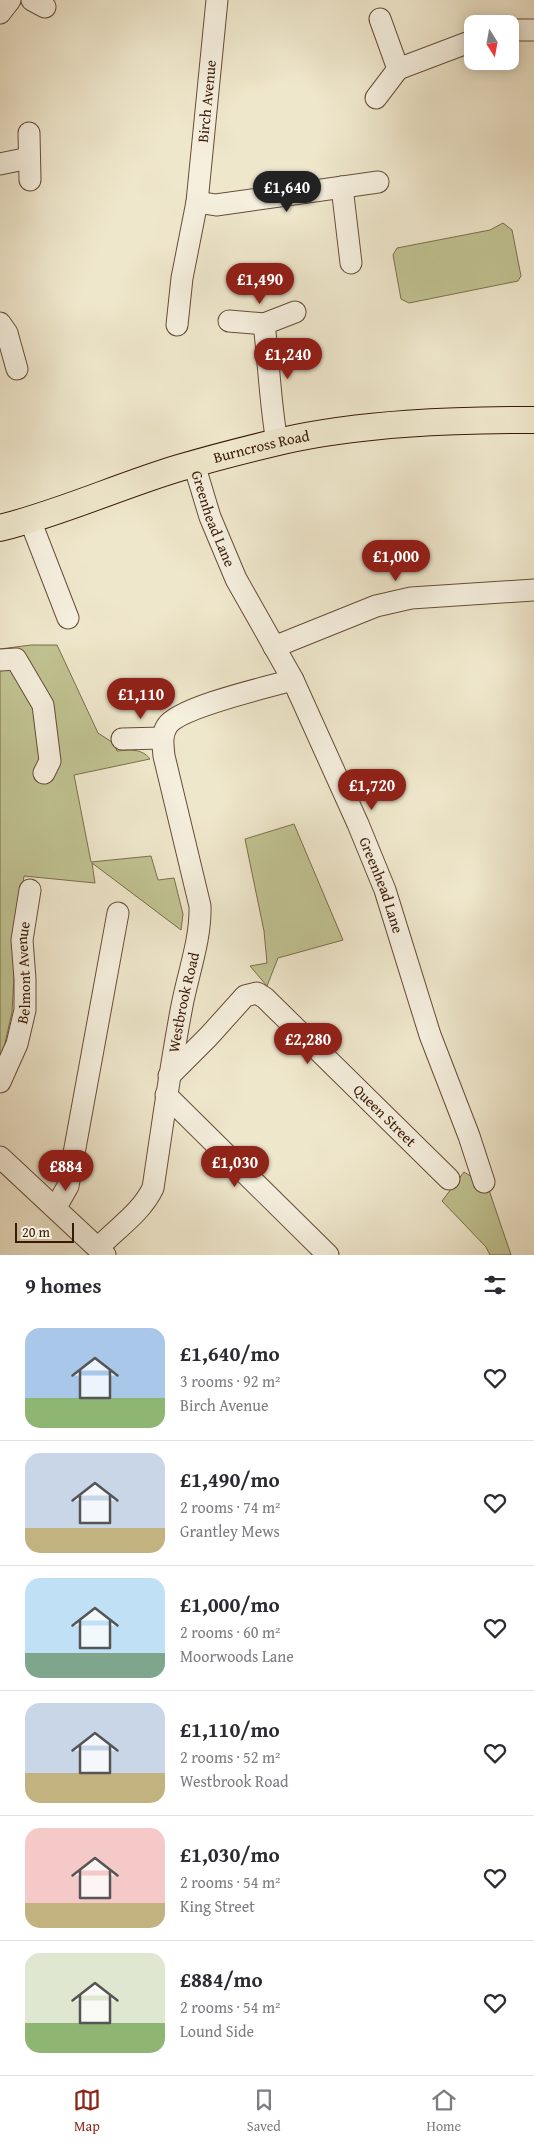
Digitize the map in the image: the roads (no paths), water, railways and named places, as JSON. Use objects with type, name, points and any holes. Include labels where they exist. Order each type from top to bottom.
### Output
[{"type":"main road","name":"Burncross Road","points":[[0,528],[30,520],[194,464],[278,442],[342,431],[464,420],[534,420]]},
{"type":"street","points":[[0,13],[10,0]]},
{"type":"street","name":"Birch Avenue","points":[[177,326],[182,278],[197,202],[217,0]]},
{"type":"street","points":[[380,19],[398,69]]},
{"type":"street","points":[[519,30],[534,30]]},
{"type":"street","points":[[376,98],[398,69],[464,44]]},
{"type":"street","points":[[29,133],[30,180]]},
{"type":"street","points":[[0,164],[29,158]]},
{"type":"street","points":[[197,202],[216,205],[378,182]]},
{"type":"street","points":[[342,187],[351,263]]},
{"type":"street","points":[[229,321],[264,324],[295,312]]},
{"type":"street","points":[[0,323],[7,333],[17,369]]},
{"type":"street","points":[[264,324],[270,371],[270,405],[278,442]]},
{"type":"street","name":"Greenhead Lane","points":[[194,464],[220,543],[236,579],[293,680],[358,824],[385,890],[430,1036],[470,1136],[484,1182]]},
{"type":"street","points":[[30,520],[68,618]]},
{"type":"street","points":[[274,648],[376,606],[411,598],[534,590]]},
{"type":"street","points":[[0,660],[16,659],[43,705],[50,761],[44,773]]},
{"type":"street","points":[[122,739],[162,738],[168,725],[176,716],[200,707],[293,680]]},
{"type":"street","name":"Westbrook Road","points":[[102,1251],[147,1200],[154,1188],[181,1009],[201,922],[200,906],[164,756],[162,738]]},
{"type":"street","name":"Belmont Avenue","points":[[0,1082],[17,1044],[25,1010],[26,979],[22,940],[30,890]]},
{"type":"street","points":[[56,1207],[68,1186],[118,913]]},
{"type":"street","name":"Queen Street","points":[[168,1086],[245,996],[256,993],[266,998],[449,1179]]},
{"type":"street","points":[[168,1086],[328,1255]]},
{"type":"street","points":[[0,1157],[102,1251]]}]
